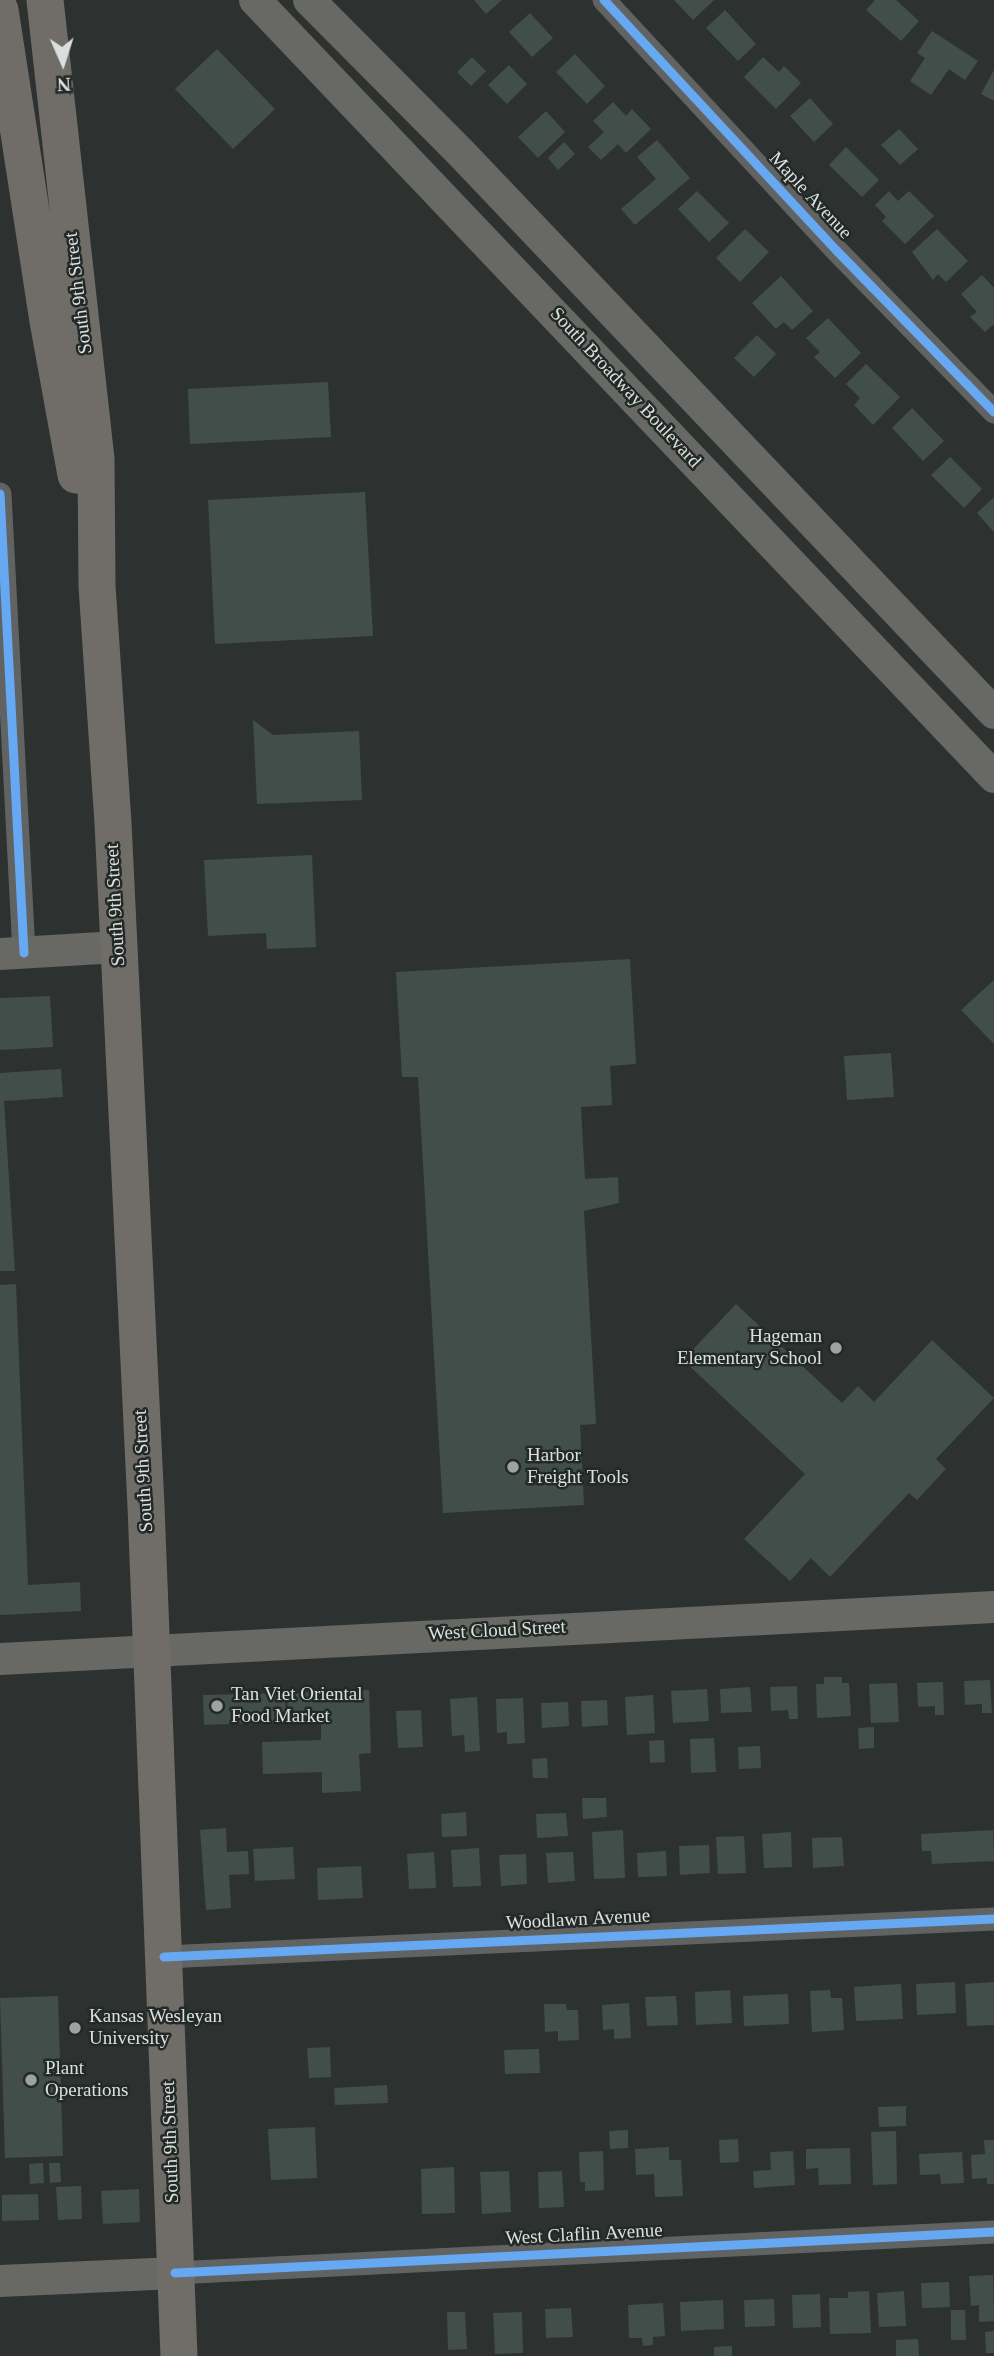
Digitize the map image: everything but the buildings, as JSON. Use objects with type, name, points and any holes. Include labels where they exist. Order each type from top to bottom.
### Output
[{"type":"main road","name":"South 9th Street","points":[[45,0],[96,459],[97,586],[118,947],[164,1956],[179,2356]]},
{"type":"main road","name":"South Broadway Boulevard","points":[[255,0],[994,777]]},
{"type":"main road","points":[[309,0],[471,163],[994,713]]},
{"type":"main road","name":"South 9th Street","points":[[0,10],[48,321],[97,586]]},
{"type":"main road","points":[[12,953],[118,947]]},
{"type":"main road","name":"West Cloud Street","points":[[0,1659],[994,1607]]},
{"type":"main road","name":"West Claflin Avenue","points":[[0,2281],[175,2273]]},
{"type":"street","name":"Maple Avenue","points":[[604,0],[836,250],[994,412]]},
{"type":"street","points":[[0,494],[12,953]]},
{"type":"street","name":"Woodlawn Avenue","points":[[164,1956],[994,1919]]},
{"type":"street","name":"West Claflin Avenue","points":[[175,2273],[994,2232]]},
{"type":"cycle path","points":[[604,0],[836,250],[994,412]]},
{"type":"cycle path","points":[[0,494],[24,953]]},
{"type":"cycle path","points":[[164,1957],[994,1919]]},
{"type":"cycle path","points":[[175,2273],[994,2232]]},
{"type":"place","name":"Hageman Elementary School","points":[[836,1348]]},
{"type":"place","name":"Harbor Freight Tools","points":[[513,1467]]},
{"type":"place","name":"Tan Viet Oriental Food Market","points":[[217,1706]]},
{"type":"place","name":"Kansas Wesleyan University","points":[[75,2028]]},
{"type":"place","name":"Plant Operations","points":[[31,2080]]}]
